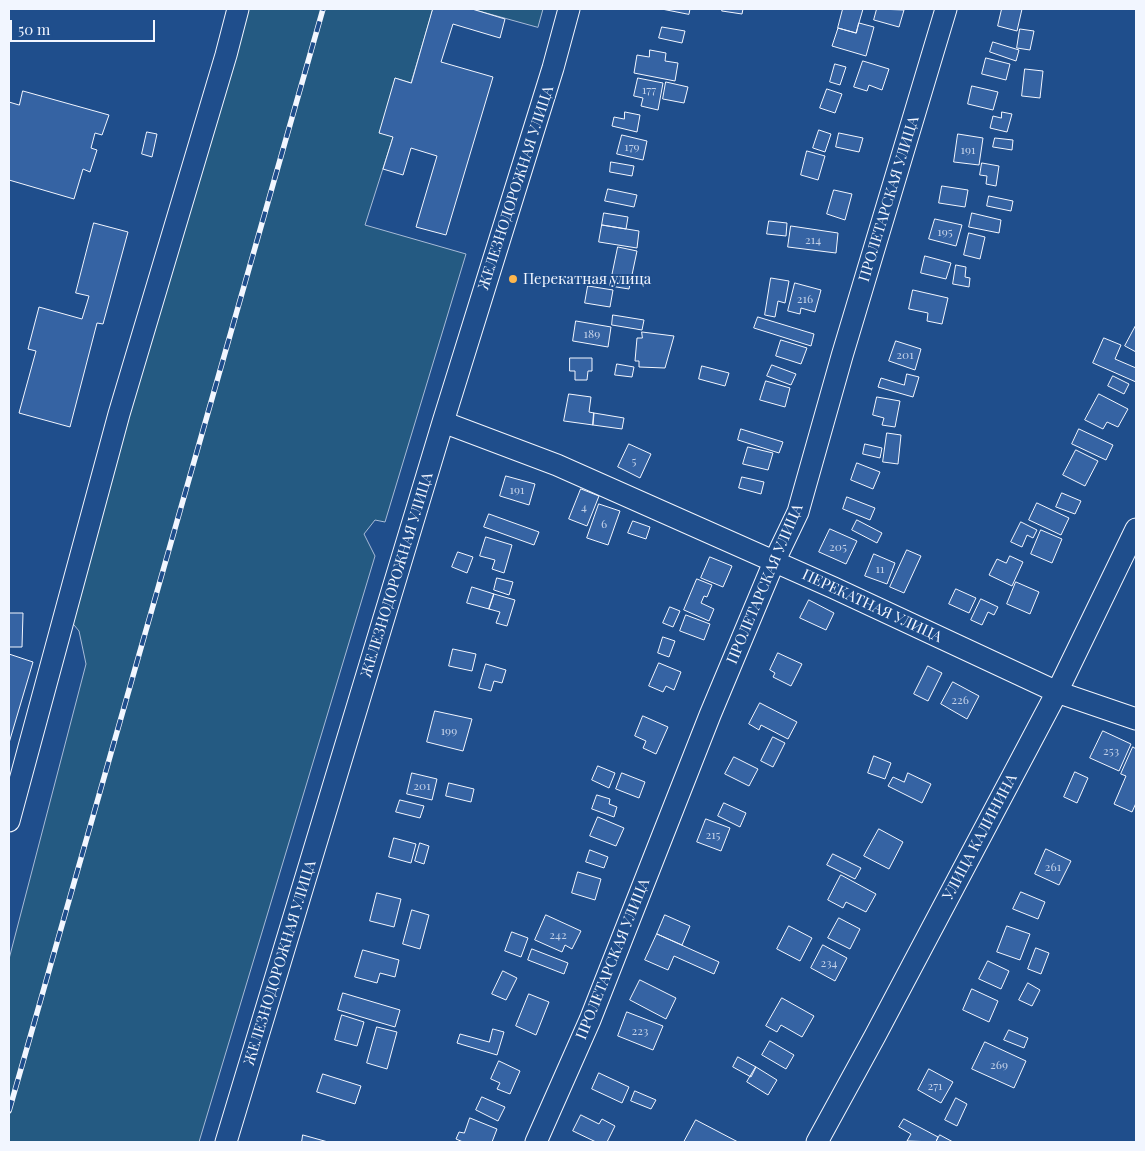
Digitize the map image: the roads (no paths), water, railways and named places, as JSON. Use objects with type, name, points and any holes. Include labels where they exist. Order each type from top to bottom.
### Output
[{"type":"street","points":[[9,821],[119,414],[238,9]]},
{"type":"street","name":"ЖЕЛЕЗНОДОРОЖНАЯ УЛИЦА","points":[[226,1142],[442,422],[554,68],[569,9]]},
{"type":"street","name":"ПРОЛЕТАРСКАЯ УЛИЦА","points":[[536,1142],[590,1020],[706,724],[774,562],[798,512],[842,356],[946,9]]},
{"type":"street","name":"ПЕРЕКАТНАЯ УЛИЦА","points":[[442,422],[557,465],[834,588],[1057,692],[1136,719]]},
{"type":"street","name":"УЛИЦА КАЛИНИНА","points":[[817,1142],[1057,692],[1136,529]]},
{"type":"railway","points":[[9,1111],[323,9]]},
{"type":"place","name":"Перекатная улица","points":[[513,279]]}]
